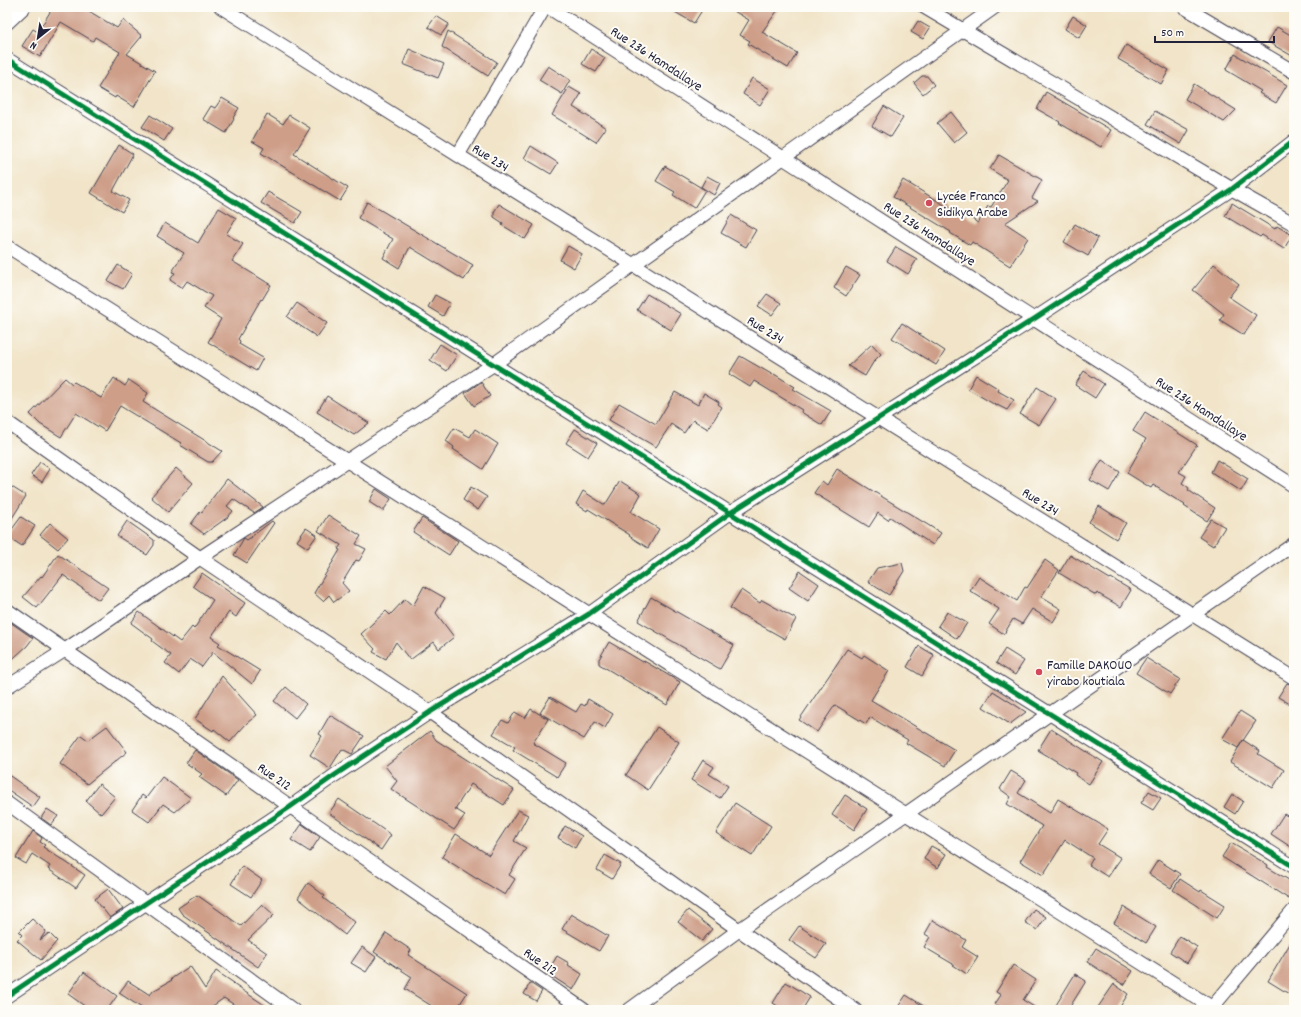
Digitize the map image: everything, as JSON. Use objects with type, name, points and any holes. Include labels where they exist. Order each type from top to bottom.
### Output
[{"type":"street","points":[[7,23],[24,7]]},
{"type":"street","name":"Rue 234","points":[[221,7],[1294,678]]},
{"type":"street","points":[[458,155],[546,7]]},
{"type":"street","name":"Rue 236 Hamdallaye","points":[[546,7],[1294,486]]},
{"type":"street","points":[[924,7],[1294,224]]},
{"type":"street","points":[[7,687],[65,650],[200,558],[494,364],[995,7]]},
{"type":"street","points":[[1184,7],[1294,72]]},
{"type":"street","points":[[7,59],[1294,867]]},
{"type":"street","points":[[7,996],[430,712],[589,614],[730,513],[1034,319],[1232,189],[1294,141]]},
{"type":"street","points":[[7,246],[348,460],[1213,1009],[1294,910]]},
{"type":"street","points":[[7,422],[200,558],[430,712],[855,1010]]},
{"type":"street","points":[[629,1010],[739,930],[1294,544]]},
{"type":"street","name":"Rue 212","points":[[7,610],[584,1010]]},
{"type":"street","points":[[7,803],[293,1010]]},
{"type":"building","points":[[53,7],[82,7],[117,28],[123,20],[142,36],[127,54],[155,71],[134,107],[116,96],[115,98],[98,88],[120,52],[95,37],[93,41],[61,22],[40,57],[22,46],[33,29],[38,32]]},
{"type":"building","points":[[666,7],[704,7],[694,23]]},
{"type":"building","points":[[727,7],[780,7],[762,32],[797,53],[788,68],[748,44],[750,41],[740,35],[749,20]]},
{"type":"building","points":[[436,16],[449,24],[441,35],[428,27]]},
{"type":"building","points":[[1073,16],[1087,25],[1079,38],[1065,29]]},
{"type":"building","points":[[918,21],[930,28],[923,39],[911,32]]},
{"type":"building","points":[[1277,27],[1294,37],[1294,57],[1268,42]]},
{"type":"building","points":[[448,31],[497,62],[488,76],[442,47]]},
{"type":"building","points":[[1126,45],[1169,70],[1161,84],[1118,59]]},
{"type":"building","points":[[409,49],[444,64],[438,78],[403,64]]},
{"type":"building","points":[[591,49],[605,58],[596,72],[582,64]]},
{"type":"building","points":[[1235,54],[1287,85],[1276,103],[1259,93],[1261,91],[1226,70]]},
{"type":"building","points":[[548,66],[570,80],[562,94],[539,80]]},
{"type":"building","points":[[922,76],[927,76],[934,85],[923,94],[914,83]]},
{"type":"building","points":[[752,78],[770,89],[760,105],[743,94]]},
{"type":"building","points":[[1194,84],[1236,110],[1224,122],[1185,99]]},
{"type":"building","points":[[569,87],[581,94],[573,107],[606,128],[596,142],[552,115]]},
{"type":"building","points":[[1046,92],[1111,130],[1101,147],[1037,109]]},
{"type":"building","points":[[222,98],[239,108],[226,133],[203,119],[211,106],[215,108]]},
{"type":"building","points":[[884,106],[903,118],[891,137],[872,126]]},
{"type":"building","points":[[1155,111],[1189,130],[1181,144],[1147,124]]},
{"type":"building","points":[[951,112],[967,132],[954,143],[937,123]]},
{"type":"building","points":[[267,114],[283,124],[289,115],[310,128],[294,154],[348,188],[340,201],[261,153],[264,148],[252,141]]},
{"type":"building","points":[[150,115],[172,129],[164,141],[142,127]]},
{"type":"building","points":[[119,145],[133,154],[113,191],[129,200],[122,212],[91,193]]},
{"type":"building","points":[[531,146],[558,163],[551,174],[524,158]]},
{"type":"building","points":[[999,155],[1042,180],[1032,198],[1038,201],[1005,223],[1028,238],[1010,266],[972,242],[970,245],[893,197],[903,180],[961,215],[963,213],[978,223],[988,206],[991,207],[1008,180],[990,169]]},
{"type":"building","points":[[665,166],[705,190],[694,208],[673,195],[675,192],[656,181]]},
{"type":"building","points":[[707,176],[720,183],[714,195],[701,187]]},
{"type":"building","points":[[268,192],[302,212],[295,223],[261,203]]},
{"type":"building","points":[[367,202],[473,265],[464,280],[410,247],[399,268],[383,258],[393,239],[358,218]]},
{"type":"building","points":[[1232,203],[1275,229],[1277,226],[1292,235],[1284,249],[1262,235],[1260,237],[1225,216]]},
{"type":"building","points":[[499,204],[534,225],[525,239],[502,225],[503,223],[494,217],[494,212]]},
{"type":"building","points":[[219,208],[236,218],[226,234],[243,244],[232,261],[271,285],[262,300],[261,299],[238,339],[240,341],[239,344],[263,358],[256,371],[208,342],[221,319],[204,308],[212,296],[187,281],[182,288],[170,280],[175,273],[172,272],[184,253],[157,236],[165,223],[198,243]]},
{"type":"building","points":[[731,215],[756,230],[746,247],[721,233]]},
{"type":"building","points":[[1075,224],[1098,238],[1088,256],[1064,242]]},
{"type":"building","points":[[568,246],[582,254],[574,268],[560,260]]},
{"type":"building","points":[[896,247],[917,259],[908,274],[887,261]]},
{"type":"building","points":[[1214,264],[1239,284],[1229,297],[1256,315],[1244,335],[1220,320],[1224,314],[1193,290]]},
{"type":"building","points":[[118,265],[132,274],[123,289],[108,281]]},
{"type":"building","points":[[846,267],[860,275],[846,296],[834,288]]},
{"type":"building","points":[[647,294],[681,314],[671,330],[637,310]]},
{"type":"building","points":[[767,294],[781,303],[772,315],[758,306]]},
{"type":"building","points":[[435,295],[450,303],[443,316],[428,307]]},
{"type":"building","points":[[297,303],[327,323],[317,337],[287,317]]},
{"type":"building","points":[[902,323],[945,351],[936,365],[892,338]]},
{"type":"building","points":[[440,344],[457,355],[447,371],[430,360]]},
{"type":"building","points":[[872,344],[881,354],[874,361],[865,376],[848,366]]},
{"type":"building","points":[[740,356],[773,375],[774,374],[795,387],[793,389],[831,411],[822,425],[801,412],[802,410],[754,381],[750,387],[729,374]]},
{"type":"building","points":[[1084,371],[1104,384],[1095,398],[1075,385]]},
{"type":"building","points":[[976,375],[999,389],[998,391],[1014,400],[1007,410],[997,406],[968,389]]},
{"type":"building","points":[[65,378],[72,384],[74,382],[101,398],[114,378],[125,386],[129,380],[148,393],[143,402],[222,451],[212,462],[208,462],[180,445],[181,443],[120,406],[105,431],[76,413],[61,437],[40,424],[30,414]]},
{"type":"building","points":[[481,382],[490,396],[474,406],[465,393]]},
{"type":"building","points":[[1037,387],[1056,399],[1039,425],[1020,414]]},
{"type":"building","points":[[675,392],[698,405],[704,393],[719,402],[718,404],[722,407],[708,429],[693,420],[684,433],[671,424],[656,447],[609,420],[619,403],[656,424]]},
{"type":"building","points":[[327,396],[369,423],[354,435],[317,412]]},
{"type":"building","points":[[1145,412],[1197,445],[1179,472],[1186,476],[1182,483],[1189,488],[1188,490],[1215,508],[1207,521],[1153,485],[1151,488],[1127,473],[1146,439],[1133,431]]},
{"type":"building","points":[[454,428],[470,437],[475,429],[498,444],[483,469],[453,449],[454,447],[446,441]]},
{"type":"building","points":[[575,429],[597,443],[588,457],[566,443]]},
{"type":"building","points":[[1102,460],[1120,472],[1109,491],[1090,480]]},
{"type":"building","points":[[1217,460],[1248,479],[1241,491],[1211,472]]},
{"type":"building","points":[[40,462],[50,469],[42,482],[31,475]]},
{"type":"building","points":[[176,468],[193,483],[168,512],[151,497]]},
{"type":"building","points":[[837,469],[941,533],[933,545],[890,517],[888,520],[878,513],[869,527],[814,493],[822,481],[827,485]]},
{"type":"building","points":[[227,479],[263,507],[254,513],[233,499],[227,506],[233,511],[228,517],[204,534],[191,524]]},
{"type":"building","points":[[620,481],[641,494],[631,512],[659,529],[648,548],[588,509],[587,511],[576,504],[583,491],[605,505]]},
{"type":"building","points":[[7,484],[26,496],[7,526]]},
{"type":"building","points":[[471,487],[487,497],[478,510],[463,500]]},
{"type":"building","points":[[376,489],[391,499],[383,511],[369,502]]},
{"type":"building","points":[[1099,506],[1126,523],[1116,539],[1089,522]]},
{"type":"building","points":[[328,515],[361,536],[356,544],[366,549],[359,561],[356,560],[342,583],[349,591],[334,602],[329,595],[323,601],[314,593],[340,550],[338,549],[341,545],[318,531]]},
{"type":"building","points":[[21,517],[35,526],[22,546],[7,536]]},
{"type":"building","points":[[422,518],[458,541],[449,555],[413,532]]},
{"type":"building","points":[[1211,519],[1225,527],[1213,546],[1199,537]]},
{"type":"building","points":[[127,521],[154,540],[154,545],[147,555],[117,536]]},
{"type":"building","points":[[272,521],[274,523],[247,563],[234,555],[244,538],[247,540]]},
{"type":"building","points":[[50,523],[68,538],[58,549],[40,535]]},
{"type":"building","points":[[306,528],[317,535],[308,548],[297,541]]},
{"type":"building","points":[[58,554],[108,588],[99,600],[63,575],[37,608],[23,597],[41,576],[42,577]]},
{"type":"building","points":[[1070,555],[1131,590],[1121,607],[1097,593],[1096,595],[1059,573]]},
{"type":"building","points":[[1045,560],[1059,570],[1041,597],[1061,609],[1053,622],[1032,609],[1022,624],[1013,619],[1004,634],[989,624],[999,609],[970,591],[979,577],[1017,601],[1025,587],[1027,588]]},
{"type":"building","points":[[902,563],[904,571],[889,595],[868,582],[877,568]]},
{"type":"building","points":[[800,571],[819,584],[808,601],[789,588]]},
{"type":"building","points":[[202,573],[245,603],[236,617],[229,612],[211,637],[220,643],[218,645],[260,671],[252,684],[213,652],[202,667],[190,659],[179,674],[165,663],[171,655],[152,641],[153,639],[131,623],[139,612],[180,642],[192,627],[194,629],[213,600],[193,586]]},
{"type":"building","points":[[424,586],[445,598],[436,613],[454,637],[439,649],[434,642],[410,660],[396,642],[386,659],[373,652],[375,649],[361,634],[386,611],[390,615],[405,599],[413,606]]},
{"type":"building","points":[[741,590],[760,603],[762,600],[796,619],[785,639],[744,616],[743,617],[730,608]]},
{"type":"building","points":[[651,597],[734,645],[720,669],[638,621]]},
{"type":"building","points":[[947,612],[967,623],[957,639],[938,626]]},
{"type":"building","points":[[7,620],[33,638],[27,646],[7,664]]},
{"type":"building","points":[[609,642],[680,682],[667,705],[599,664],[599,659]]},
{"type":"building","points":[[919,646],[934,655],[922,676],[907,667]]},
{"type":"building","points":[[847,649],[862,658],[864,655],[889,671],[871,700],[955,750],[945,766],[906,743],[908,740],[870,717],[866,724],[835,705],[817,732],[799,720]]},
{"type":"building","points":[[1005,649],[1024,661],[1015,675],[996,663]]},
{"type":"building","points":[[1146,658],[1180,679],[1170,694],[1136,673]]},
{"type":"building","points":[[222,676],[257,715],[247,723],[230,742],[214,729],[213,731],[195,719]]},
{"type":"building","points":[[1287,683],[1294,686],[1294,696],[1290,704],[1278,697]]},
{"type":"building","points":[[286,687],[306,704],[295,718],[274,701]]},
{"type":"building","points":[[993,691],[1026,712],[1010,724],[983,707]]},
{"type":"building","points":[[550,697],[576,712],[581,704],[585,706],[588,699],[613,714],[605,728],[595,722],[584,739],[540,713]]},
{"type":"building","points":[[531,709],[548,719],[533,743],[566,763],[557,777],[513,750],[515,747],[493,734],[502,720],[508,723],[515,712],[525,718]]},
{"type":"building","points":[[1240,711],[1256,721],[1238,748],[1222,739]]},
{"type":"building","points":[[330,715],[364,736],[352,754],[342,749],[330,768],[310,755],[322,736],[319,734]]},
{"type":"building","points":[[107,726],[127,752],[87,784],[60,764],[81,735],[88,740]]},
{"type":"building","points":[[657,727],[679,742],[648,790],[626,775]]},
{"type":"building","points":[[1051,729],[1103,762],[1089,784],[1075,775],[1076,773],[1038,750]]},
{"type":"building","points":[[430,731],[436,740],[514,790],[504,805],[471,784],[455,809],[465,815],[454,830],[391,789],[397,781],[385,766]]},
{"type":"building","points":[[1243,740],[1260,751],[1258,754],[1284,770],[1273,788],[1230,762]]},
{"type":"building","points":[[195,750],[238,780],[226,796],[199,777],[202,774],[186,763]]},
{"type":"building","points":[[703,760],[714,767],[709,774],[728,786],[720,798],[691,780]]},
{"type":"building","points":[[1011,771],[1026,780],[1018,793],[1050,813],[1058,799],[1108,829],[1098,844],[1121,858],[1108,877],[1089,865],[1093,858],[1065,840],[1043,875],[1020,861],[1042,826],[1007,804],[1011,797],[1000,789]]},
{"type":"building","points":[[7,774],[40,797],[33,807],[7,789]]},
{"type":"building","points":[[162,777],[191,798],[175,812],[163,804],[149,822],[132,810],[142,795],[146,798]]},
{"type":"building","points":[[99,784],[115,797],[101,814],[86,801]]},
{"type":"building","points":[[1149,791],[1161,798],[1153,810],[1141,803]]},
{"type":"building","points":[[1232,794],[1243,801],[1235,814],[1224,807]]},
{"type":"building","points":[[845,795],[867,809],[854,830],[832,815]]},
{"type":"building","points":[[339,799],[391,835],[381,850],[329,813]]},
{"type":"building","points":[[735,803],[771,826],[752,856],[716,833]]},
{"type":"building","points":[[47,809],[58,816],[51,825],[41,818]]},
{"type":"building","points":[[518,810],[528,815],[514,841],[526,848],[509,875],[515,879],[505,895],[442,857],[456,834],[489,855]]},
{"type":"building","points":[[1284,814],[1294,820],[1294,849],[1271,834]]},
{"type":"building","points":[[302,824],[320,837],[310,852],[291,840]]},
{"type":"building","points":[[565,826],[582,836],[575,848],[558,838]]},
{"type":"building","points":[[33,831],[42,838],[40,842],[45,845],[43,847],[85,875],[76,888],[48,869],[50,866],[32,854],[26,864],[16,858]]},
{"type":"building","points":[[1231,843],[1268,865],[1267,867],[1294,883],[1294,890],[1289,899],[1222,857]]},
{"type":"building","points":[[931,846],[946,854],[938,868],[924,859]]},
{"type":"building","points":[[605,855],[621,864],[612,879],[597,870]]},
{"type":"building","points":[[1158,860],[1180,874],[1171,888],[1149,874]]},
{"type":"building","points":[[242,866],[262,880],[251,897],[231,884]]},
{"type":"building","points":[[1180,879],[1200,892],[1201,890],[1225,905],[1217,918],[1173,890]]},
{"type":"building","points":[[308,883],[325,896],[323,898],[355,922],[345,935],[298,898]]},
{"type":"building","points":[[108,889],[123,909],[110,918],[95,899]]},
{"type":"building","points":[[197,895],[241,926],[262,904],[274,915],[248,940],[267,953],[258,967],[182,914],[178,908]]},
{"type":"building","points":[[1124,907],[1156,927],[1146,943],[1114,923]]},
{"type":"building","points":[[1034,909],[1046,917],[1037,930],[1025,922]]},
{"type":"building","points":[[688,910],[712,929],[702,941],[678,922]]},
{"type":"building","points":[[571,914],[608,936],[599,951],[562,929]]},
{"type":"building","points":[[32,919],[46,931],[40,940],[49,933],[57,941],[41,960],[17,940],[22,935],[19,932]]},
{"type":"building","points":[[933,920],[966,940],[962,947],[978,957],[967,974],[924,947],[930,937],[925,934]]},
{"type":"building","points":[[799,926],[826,944],[816,958],[789,940]]},
{"type":"building","points":[[386,933],[411,950],[408,955],[467,993],[456,1010],[438,1010],[405,989],[412,977],[374,952]]},
{"type":"building","points":[[1180,936],[1197,947],[1187,963],[1170,952]]},
{"type":"building","points":[[1294,937],[1294,997],[1268,981]]},
{"type":"building","points":[[362,947],[376,957],[366,972],[351,963]]},
{"type":"building","points":[[1096,948],[1133,971],[1124,985],[1087,962]]},
{"type":"building","points":[[557,956],[569,963],[568,965],[582,974],[573,990],[547,973]]},
{"type":"building","points":[[1013,965],[1036,980],[1023,1000],[1039,1010],[1006,1010],[995,1004],[1001,995],[996,992]]},
{"type":"building","points":[[190,966],[205,989],[216,971],[272,1010],[242,1010],[224,998],[207,1010],[145,1010],[119,993],[128,981],[150,995],[153,991],[172,980],[171,979]]},
{"type":"building","points":[[84,972],[117,996],[107,1010],[90,1010],[68,994]]},
{"type":"building","points":[[1075,974],[1086,981],[1068,1010],[1053,1010]]},
{"type":"building","points":[[786,982],[810,997],[802,1010],[784,1010],[773,1003]]},
{"type":"building","points":[[530,983],[542,991],[536,1001],[524,994]]},
{"type":"building","points":[[1114,984],[1128,994],[1118,1010],[1096,1010]]},
{"type":"building","points":[[906,995],[930,1010],[896,1010]]},
{"type":"cycle path","points":[[7,59],[1294,867]]},
{"type":"cycle path","points":[[7,996],[430,712],[589,614],[730,513],[1034,319],[1232,189],[1294,141]]},
{"type":"place","name":"Lycée Franco Sidikya Arabe","points":[[929,203]]},
{"type":"place","name":"Famille DAKOUO yirabo koutiala","points":[[1039,672]]}]
